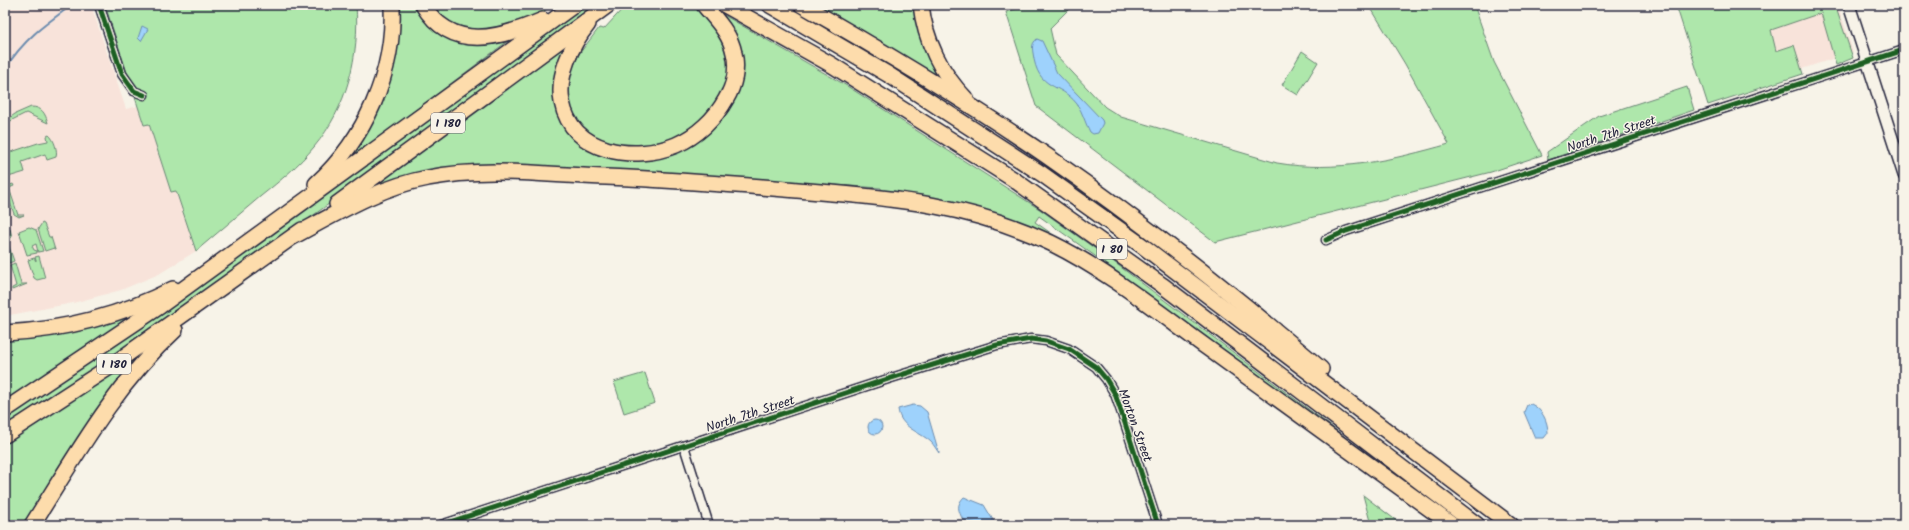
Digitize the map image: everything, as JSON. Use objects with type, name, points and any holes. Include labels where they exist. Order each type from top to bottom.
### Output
[{"type":"highway","points":[[280,219],[340,159],[362,126],[376,97],[384,72],[391,33],[392,5]]},
{"type":"highway","points":[[423,5],[434,20],[448,30],[467,37],[478,38],[498,36],[519,30],[570,5]]},
{"type":"highway","name":"I 180","points":[[5,410],[126,330],[216,266],[574,5]]},
{"type":"highway","points":[[605,7],[584,29],[570,54],[562,78],[561,89],[563,107],[571,125],[588,142],[608,150],[637,154],[664,150],[690,138],[714,117],[729,95],[736,73],[735,55],[726,31],[704,5]]},
{"type":"highway","name":"I 80","points":[[725,5],[762,24],[886,97],[1025,188],[1162,285],[1477,525]]},
{"type":"highway","name":"I 80","points":[[770,5],[895,79],[1042,174],[1144,247],[1511,525]]},
{"type":"highway","points":[[802,5],[978,111],[1046,156],[1162,240],[1254,312],[1439,470]]},
{"type":"highway","points":[[921,5],[929,39],[940,64],[956,88],[978,111]]},
{"type":"highway","name":"I 180","points":[[5,435],[103,371],[220,290],[605,7]]},
{"type":"highway","points":[[294,236],[381,191],[424,178],[467,172],[714,182],[861,196],[954,208],[1002,222],[1027,232],[1053,244],[1103,273],[1295,410],[1452,525]]},
{"type":"highway","points":[[5,333],[24,332],[89,320],[128,309],[145,303],[216,266]]},
{"type":"highway","points":[[32,525],[87,437],[126,384],[169,336],[220,290]]},
{"type":"street","points":[[100,5],[122,74],[134,91],[144,95]]},
{"type":"street","points":[[1850,5],[1904,175]]},
{"type":"street","name":"North 7th Street","points":[[1326,240],[1346,231],[1904,50]]},
{"type":"street","name":"North 7th Street","points":[[440,525],[997,345],[1031,339],[1046,341],[1069,349]]},
{"type":"street","name":"Morton Street","points":[[1069,349],[1096,367],[1106,379],[1115,394],[1158,525]]},
{"type":"street","points":[[684,446],[709,525]]},
{"type":"shaded area","points":[[5,5],[91,5],[126,109],[138,106],[144,125],[149,124],[171,192],[176,191],[196,251],[159,274],[121,290],[73,303],[5,316]]},
{"type":"shaded area","points":[[1004,5],[1028,5],[1006,12]]},
{"type":"shaded area","points":[[1678,5],[1838,5],[1853,52],[1708,100]]},
{"type":"green space","points":[[105,5],[356,5],[356,43],[349,80],[343,98],[325,132],[308,154],[289,173],[196,251],[176,191],[171,192],[149,124],[144,125]]},
{"type":"green space","points":[[395,5],[420,5],[432,23],[507,39],[508,41],[347,161],[364,131]]},
{"type":"green space","points":[[430,5],[553,5],[538,15],[534,15],[525,21],[508,27],[473,32],[442,20]]},
{"type":"green space","points":[[582,5],[600,5],[236,272],[5,430],[5,416]]},
{"type":"green space","points":[[626,5],[695,5],[705,12],[731,51],[729,87],[709,115],[672,141],[655,146],[612,145],[598,139],[584,130],[569,104],[568,88],[571,72],[579,54],[599,28],[604,29]]},
{"type":"green space","points":[[814,5],[920,5],[949,85]]},
{"type":"green space","points":[[1028,5],[1073,5],[1050,28],[1056,55],[1105,107],[1121,117],[1277,163],[1299,166],[1342,166],[1385,160],[1449,144],[1405,64],[1369,5],[1474,5],[1494,62],[1542,155],[1491,172],[1215,242],[1036,106],[1006,12]]},
{"type":"green space","points":[[1676,5],[1835,5],[1853,58],[1836,65],[1821,13],[1771,30],[1776,51],[1794,45],[1803,74],[1708,105]]},
{"type":"green space","points":[[722,14],[847,86],[1041,210],[1114,262],[1452,518],[1451,520],[1130,281],[1039,216],[1035,222],[1055,236],[1053,240],[882,193],[881,188],[515,170],[366,192],[580,35],[559,78],[577,136],[655,156],[726,112],[731,29]]},
{"type":"green space","points":[[1302,51],[1318,62],[1298,95],[1282,85]]},
{"type":"green space","points":[[1687,87],[1694,110],[1548,160],[1547,152],[1599,116]]},
{"type":"green space","points":[[31,107],[40,109],[46,116],[48,123],[26,113],[12,120],[5,126],[5,121],[15,114]]},
{"type":"green space","points":[[49,135],[55,145],[56,157],[47,160],[45,154],[22,162],[25,172],[5,178],[5,154],[48,141],[47,136]]},
{"type":"green space","points":[[13,184],[14,186],[9,188],[18,215],[24,215],[19,217],[14,214],[6,190],[8,186]]},
{"type":"green space","points":[[42,223],[44,224],[49,237],[51,237],[55,250],[54,248],[45,251],[38,229]]},
{"type":"green space","points":[[29,227],[36,230],[43,251],[38,252],[36,244],[32,246],[37,253],[27,255],[19,231]]},
{"type":"green space","points":[[10,229],[12,237],[7,241],[14,261],[9,263],[5,249],[5,230]]},
{"type":"green space","points":[[39,256],[45,278],[37,280],[34,278],[28,260],[34,258],[36,261],[35,257]]},
{"type":"green space","points":[[15,263],[21,284],[27,284],[12,290],[12,288],[16,286],[10,265]]},
{"type":"green space","points":[[130,315],[119,325],[5,402],[5,339]]},
{"type":"green space","points":[[155,345],[30,518],[21,525],[11,525],[5,516],[5,444]]},
{"type":"green space","points":[[645,373],[655,403],[624,413],[614,382]]},
{"type":"green space","points":[[1363,495],[1402,525],[1371,525]]},
{"type":"water","points":[[142,26],[148,29],[141,41],[138,38]]},
{"type":"water","points":[[1037,39],[1042,41],[1057,73],[1102,120],[1103,123],[1098,133],[1093,134],[1090,132],[1079,107],[1070,97],[1044,80],[1039,74],[1032,49],[1033,44]]},
{"type":"water","points":[[1531,404],[1541,412],[1546,420],[1548,433],[1544,438],[1535,438],[1524,412],[1527,405]]},
{"type":"water","points":[[913,405],[920,406],[927,412],[939,453],[931,442],[902,421],[898,409]]},
{"type":"water","points":[[875,420],[880,422],[882,427],[880,432],[875,434],[870,432],[868,427],[870,422]]},
{"type":"water","points":[[964,497],[984,505],[996,525],[978,525],[963,520],[959,505]]},
{"type":"waterway","points":[[5,69],[12,58],[35,33],[72,5]]},
{"type":"cycle path","points":[[99,5],[122,74],[134,91],[144,95]]},
{"type":"cycle path","points":[[1326,240],[1346,231],[1904,50]]},
{"type":"cycle path","points":[[441,525],[888,379],[997,345],[1031,339],[1046,341],[1069,349],[1096,367],[1106,379],[1115,394],[1158,525]]}]
